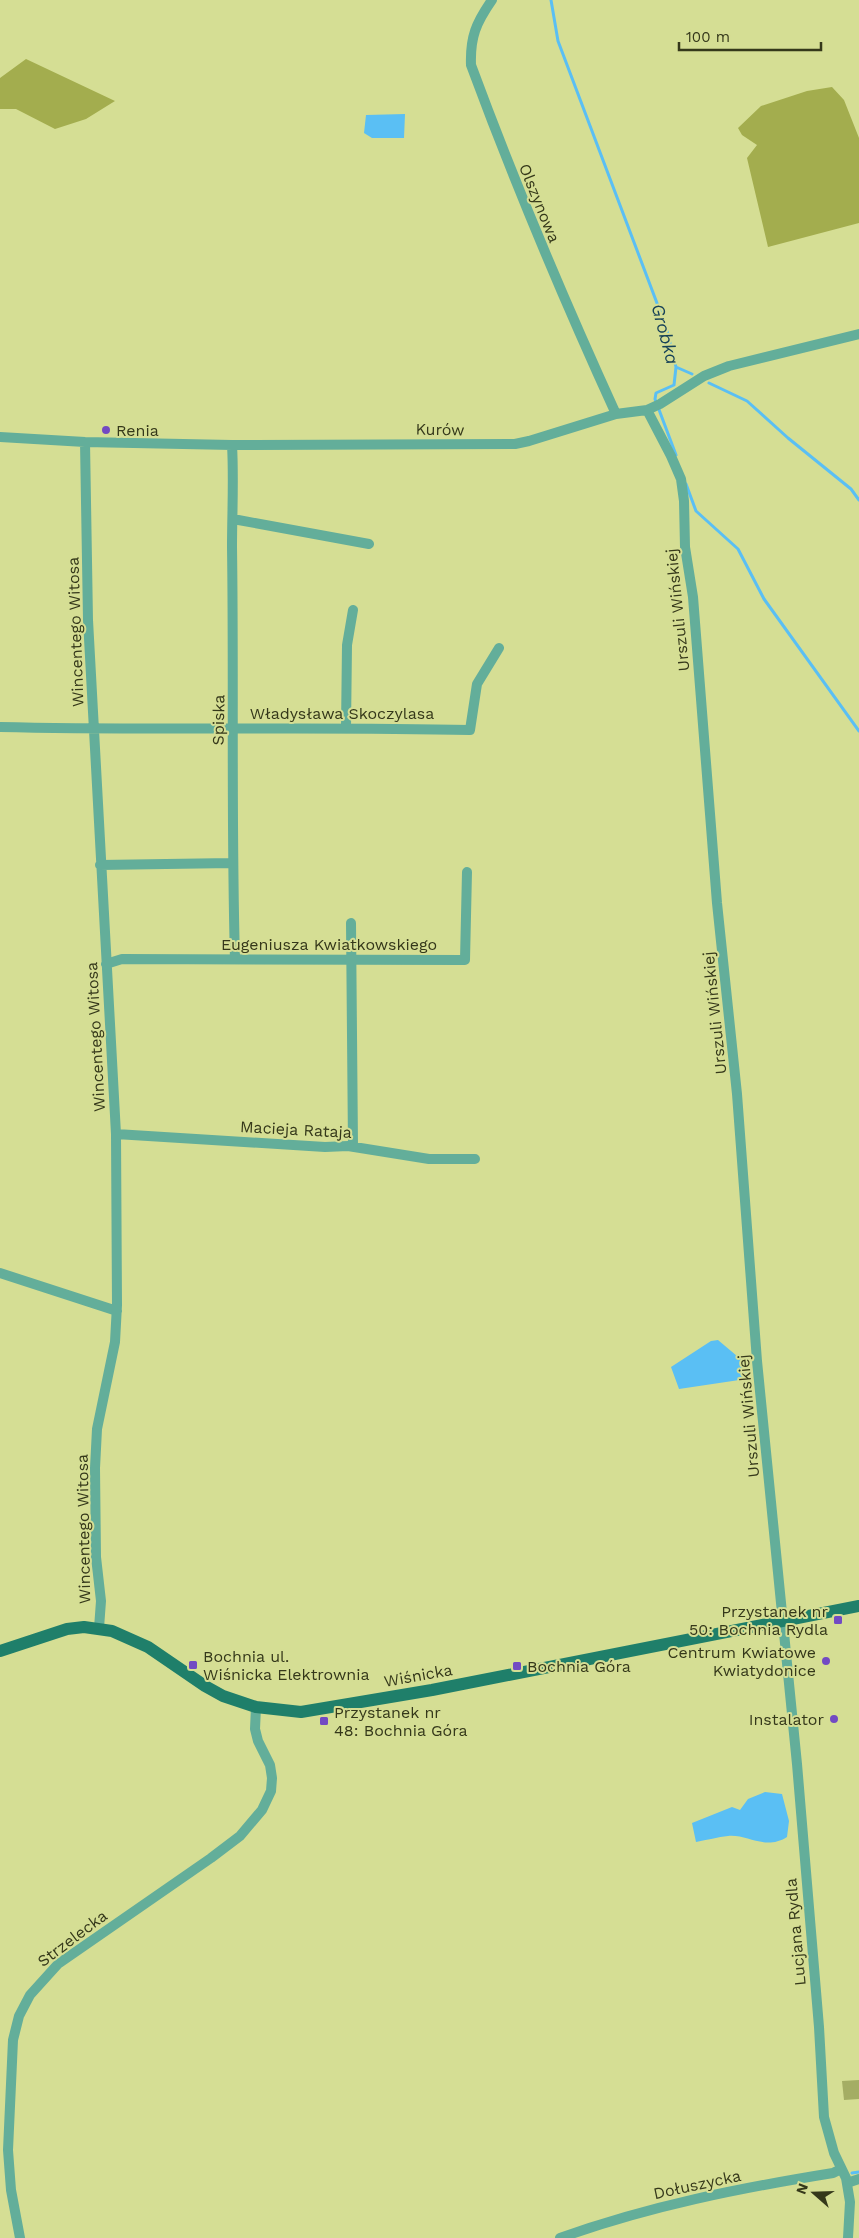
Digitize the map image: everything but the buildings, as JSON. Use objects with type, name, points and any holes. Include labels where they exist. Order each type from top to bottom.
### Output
[{"type":"main road","name":"Wiśnicka","points":[[0,1651],[67,1629],[100,1628],[121,1634],[148,1647],[223,1696],[256,1707],[301,1712],[432,1690],[859,1606]]},
{"type":"street","name":"Olszynowa","points":[[492,0],[475,30],[470,45],[471,65],[537,237],[616,414]]},
{"type":"street","name":"Kurów","points":[[0,437],[85,442],[232,445],[514,444],[616,414],[653,407],[704,376],[729,366],[859,334]]},
{"type":"street","name":"Urszuli Wińskiej","points":[[653,407],[681,479],[684,501],[685,547],[693,597],[716,893],[739,1112],[757,1361],[782,1620]]},
{"type":"street","name":"Wincentego Witosa","points":[[85,442],[88,620],[116,1134],[117,1311],[115,1342],[97,1438],[96,1537],[101,1601],[100,1628]]},
{"type":"street","name":"Spiska","points":[[232,445],[232,863],[235,959]]},
{"type":"street","points":[[233,519],[369,544]]},
{"type":"street","points":[[346,728],[347,645],[353,610]]},
{"type":"street","name":"Władysława Skoczylasa","points":[[0,727],[470,730],[477,684],[499,648]]},
{"type":"street","points":[[100,865],[232,863]]},
{"type":"street","name":"Eugeniusza Kwiatkowskiego","points":[[106,964],[122,959],[465,960],[467,872]]},
{"type":"street","points":[[351,923],[353,1146]]},
{"type":"street","name":"Macieja Rataja","points":[[116,1134],[326,1147],[353,1146],[429,1158],[475,1159]]},
{"type":"street","points":[[0,1272],[117,1311]]},
{"type":"street","name":"Lucjana Rydla","points":[[782,1620],[819,2027],[824,2117],[834,2154],[847,2183],[850,2202],[848,2238]]},
{"type":"street","name":"Strzelecka","points":[[20,2238],[11,2190],[8,2150],[13,2040],[19,2016],[30,1995],[58,1964],[212,1858],[240,1836],[253,1822],[267,1802],[272,1778],[270,1765],[258,1741],[255,1729],[256,1707]]},
{"type":"street","name":"Dołuszycka","points":[[560,2238],[612,2220],[694,2198],[833,2173],[841,2169]]},
{"type":"street","points":[[847,2183],[859,2179]]},
{"type":"green space","points":[[26,59],[115,101],[86,119],[55,129],[16,109],[0,109],[0,78]]},
{"type":"green space","points":[[832,87],[844,100],[859,138],[859,223],[768,247],[747,158],[757,145],[742,135],[738,128],[761,106],[807,91]]},
{"type":"green space","points":[[859,2080],[859,2099],[844,2100],[842,2081]]},
{"type":"water","points":[[405,114],[404,138],[372,138],[364,133],[366,115]]},
{"type":"water","points":[[718,1340],[750,1367],[746,1379],[679,1389],[671,1367],[711,1341]]},
{"type":"water","points":[[765,1792],[782,1794],[789,1821],[787,1837],[779,1841],[764,1842],[735,1836],[724,1836],[696,1842],[692,1823],[732,1807],[740,1810],[748,1799]]},
{"type":"waterway","name":"Grobka","points":[[551,0],[558,41],[666,327],[676,367],[674,385],[656,393],[655,399],[676,455]]},
{"type":"waterway","points":[[676,367],[692,374]]},
{"type":"waterway","points":[[709,383],[747,401],[788,438],[851,489],[859,500]]},
{"type":"waterway","name":"Grobka","points":[[686,484],[696,511],[738,549],[764,599],[859,731]]},
{"type":"waterway","points":[[852,2173],[859,2172]]},
{"type":"place","name":"Renia","points":[[106,430]]},
{"type":"place","name":"Przystanek nr 50: Bochnia Rydla","points":[[838,1620]]},
{"type":"place","name":"Centrum Kwiatowe Kwiatydonice","points":[[826,1661]]},
{"type":"place","name":"Bochnia ul. Wiśnicka Elektrownia","points":[[193,1665]]},
{"type":"place","name":"Bochnia Góra","points":[[517,1666]]},
{"type":"place","name":"Instalator","points":[[834,1719]]},
{"type":"place","name":"Przystanek nr 48: Bochnia Góra","points":[[324,1721]]}]
